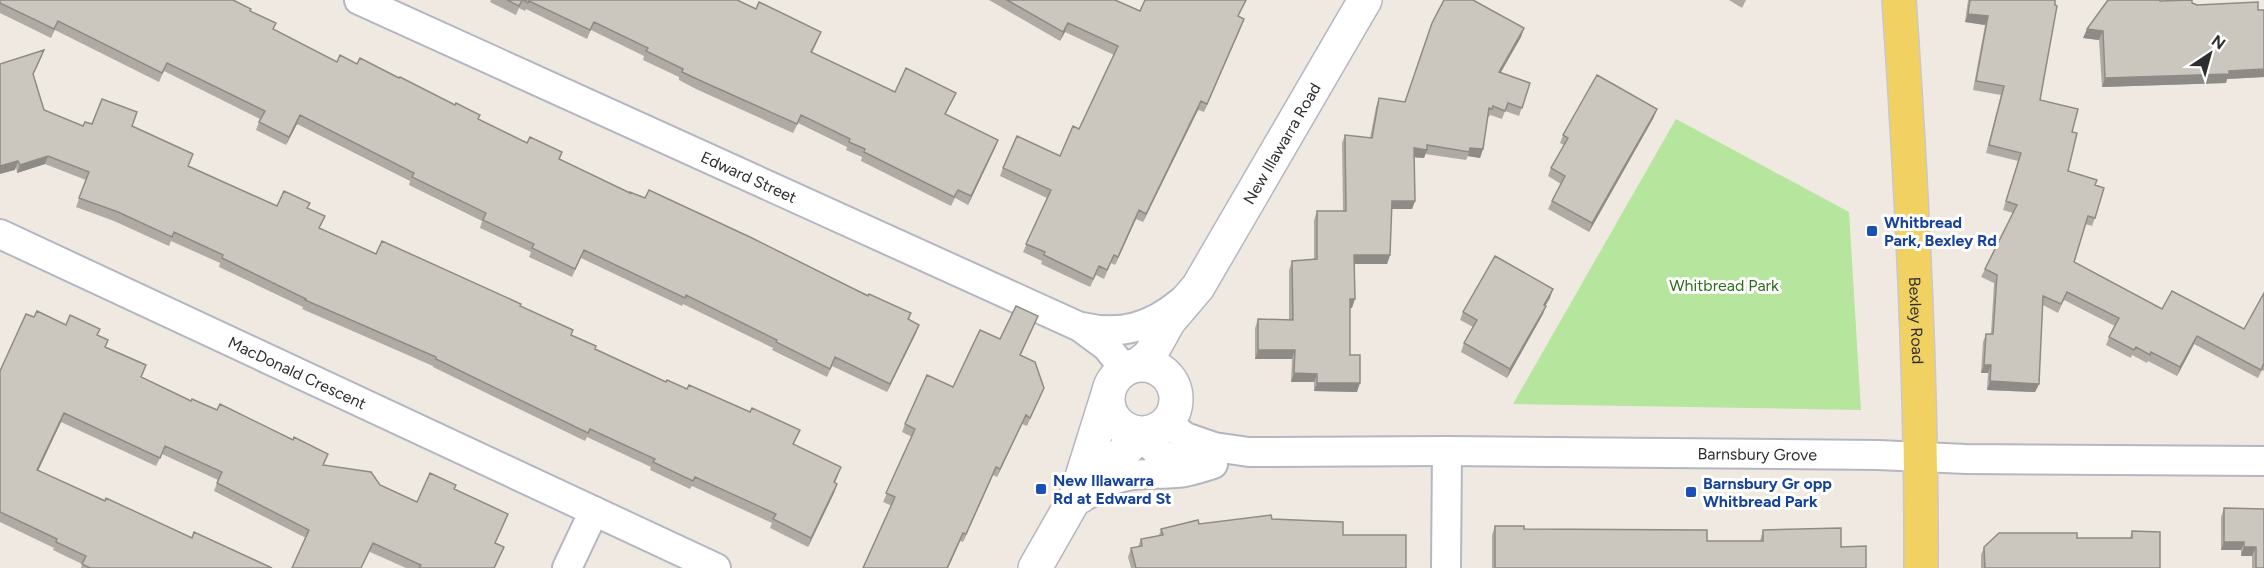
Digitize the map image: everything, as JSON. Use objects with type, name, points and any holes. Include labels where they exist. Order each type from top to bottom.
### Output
[{"type":"main road","name":"New Illawarra Road","points":[[1068,511],[1158,421],[1175,384],[1179,351],[1191,304],[1198,287],[1365,0]]},
{"type":"main road","name":"Bexley Road","points":[[1899,0],[1915,266],[1921,457],[1921,568]]},
{"type":"main road","name":"New Illawarra Road","points":[[1035,568],[1068,511],[1124,376],[1150,355],[1169,321],[1198,287]]},
{"type":"main road","points":[[1150,365],[1165,375],[1172,386],[1158,421],[1128,430],[1117,421],[1109,406],[1124,376],[1150,365]]},
{"type":"street","name":"Edward Street","points":[[359,0],[1080,327],[1107,347],[1124,376]]},
{"type":"street","name":"MacDonald Crescent","points":[[0,234],[716,568]]},
{"type":"street","points":[[1080,327],[1119,332],[1142,326],[1169,312],[1198,287]]},
{"type":"street","name":"Barnsbury Grove","points":[[1249,452],[1213,464],[1195,465],[1167,458],[1155,451],[1158,421],[1174,428],[1185,437],[1214,447],[1249,452],[1448,451],[2264,461]]},
{"type":"street","points":[[1446,568],[1448,451]]},
{"type":"street","points":[[1068,511],[1092,492],[1117,477],[1186,472],[1213,464]]},
{"type":"street","points":[[567,568],[594,511]]},
{"type":"green space","name":"Whitbread Park","points":[[1676,119],[1849,212],[1861,410],[1513,404]]},
{"type":"building","points":[[0,0],[233,0],[276,23],[273,29],[337,62],[340,55],[357,64],[360,58],[480,115],[478,119],[527,143],[530,137],[562,152],[559,159],[630,193],[645,198],[649,190],[868,296],[869,294],[911,313],[908,319],[919,325],[890,384],[835,357],[830,369],[686,295],[685,298],[584,250],[575,269],[532,248],[534,244],[483,220],[486,213],[412,177],[414,173],[300,115],[289,137],[259,122],[265,111],[167,63],[162,73],[58,21],[54,29],[0,3]]},
{"type":"building","points":[[507,0],[522,0],[519,6]]},
{"type":"building","points":[[523,0],[737,0],[756,9],[759,2],[821,32],[811,52],[895,92],[906,68],[956,93],[945,114],[998,140],[971,196],[958,190],[954,197],[864,152],[865,149],[849,142],[850,139],[801,115],[797,124],[682,72],[683,69],[646,51],[648,48],[594,22],[590,30]]},
{"type":"building","points":[[1007,0],[1115,0],[1140,11],[1145,0],[1246,0],[1238,16],[1244,19],[1207,104],[1201,101],[1146,214],[1139,210],[1118,257],[1114,255],[1107,270],[1099,266],[1093,279],[1026,244],[1051,190],[1003,168],[1017,136],[1060,156],[1073,126],[1079,129],[1118,46],[1068,23],[1063,32]]},
{"type":"building","points":[[1444,0],[1473,0],[1524,28],[1499,72],[1530,83],[1522,108],[1508,103],[1505,111],[1493,106],[1492,109],[1489,108],[1483,149],[1470,148],[1469,152],[1427,145],[1427,150],[1414,148],[1415,201],[1392,201],[1390,255],[1354,255],[1355,299],[1350,299],[1350,355],[1360,355],[1360,383],[1317,383],[1317,374],[1294,373],[1295,350],[1258,350],[1258,319],[1293,320],[1292,261],[1317,259],[1317,211],[1346,211],[1345,135],[1372,138],[1379,98],[1405,102],[1432,23]]},
{"type":"building","points":[[1970,0],[2055,0],[2057,6],[2040,100],[2078,109],[2072,132],[2077,133],[2068,171],[2097,180],[2095,185],[2104,188],[2095,218],[2088,216],[2074,262],[2162,309],[2172,291],[2244,329],[2264,293],[2264,363],[2261,370],[2197,336],[2180,367],[2151,352],[2150,355],[2136,347],[2134,350],[2109,337],[2119,318],[2067,292],[2061,304],[2043,296],[2039,384],[1990,381],[1991,365],[1984,365],[1986,334],[1993,334],[1997,275],[1985,269],[2017,205],[2006,201],[2021,153],[1989,145],[2004,86],[1976,81],[1988,16],[1968,14]]},
{"type":"building","points":[[2108,0],[2192,0],[2192,3],[2197,5],[2258,2],[2258,10],[2264,10],[2264,69],[2229,71],[2229,74],[2105,78],[2103,31],[2087,29]]},
{"type":"building","points":[[44,50],[33,74],[44,110],[83,126],[85,122],[92,124],[102,99],[137,112],[132,126],[193,154],[188,166],[277,206],[284,191],[310,203],[307,208],[325,216],[319,228],[376,254],[382,241],[521,304],[520,306],[573,330],[571,335],[596,346],[595,349],[666,382],[667,380],[687,389],[689,385],[750,412],[752,408],[800,430],[793,444],[841,467],[834,482],[837,484],[811,538],[773,519],[776,514],[695,477],[693,481],[653,462],[655,459],[590,429],[588,433],[436,357],[305,300],[222,258],[223,255],[174,232],[172,237],[118,212],[79,198],[89,172],[48,156],[20,165],[18,161],[0,166],[0,64]]},
{"type":"building","points":[[1597,75],[1657,109],[1592,223],[1552,201],[1565,176],[1551,168],[1568,138],[1563,135]]},
{"type":"building","points":[[1495,256],[1553,289],[1544,305],[1546,306],[1510,369],[1464,343],[1477,320],[1463,312]]},
{"type":"building","points":[[1016,306],[1038,316],[1020,355],[1035,362],[1044,388],[1030,418],[1026,415],[1000,469],[996,467],[966,534],[963,533],[947,568],[863,568],[895,497],[886,493],[915,429],[905,424],[927,375],[953,387],[980,330],[1000,339]]},
{"type":"building","points":[[37,311],[66,325],[70,315],[100,329],[97,335],[108,340],[105,347],[146,365],[141,377],[191,401],[192,399],[217,410],[220,404],[293,440],[294,437],[328,454],[323,465],[371,472],[380,485],[417,502],[430,473],[456,485],[454,489],[508,514],[495,543],[504,547],[494,568],[419,568],[421,565],[373,543],[361,568],[292,568],[309,530],[217,483],[222,472],[165,446],[160,458],[64,413],[37,470],[105,501],[106,498],[192,538],[194,532],[272,568],[90,568],[82,564],[86,556],[56,542],[57,539],[0,512],[0,371],[26,314],[34,317]]},
{"type":"building","points":[[2224,508],[2264,509],[2264,568],[2256,568],[2256,547],[2244,547],[2244,542],[2224,542]]},
{"type":"building","points":[[1271,515],[1272,519],[1343,522],[1343,535],[1406,535],[1406,568],[1136,568],[1131,548],[1142,546],[1141,539],[1163,535],[1161,529],[1198,520],[1199,524]]},
{"type":"building","points":[[1495,526],[1524,526],[1524,529],[1707,530],[1707,541],[1763,541],[1763,530],[1841,528],[1841,547],[1866,546],[1866,568],[1495,568]]},
{"type":"building","points":[[2132,531],[2160,532],[2160,568],[1985,568],[1984,547],[1999,533],[2077,533],[2077,538],[2132,538]]},
{"type":"place","name":"Whitbread Park, Bexley Rd","points":[[1872,231]]},
{"type":"place","name":"New Illawarra Rd at Edward St","points":[[1041,489]]},
{"type":"place","name":"Barnsbury Gr opp Whitbread Park","points":[[1691,492]]}]
